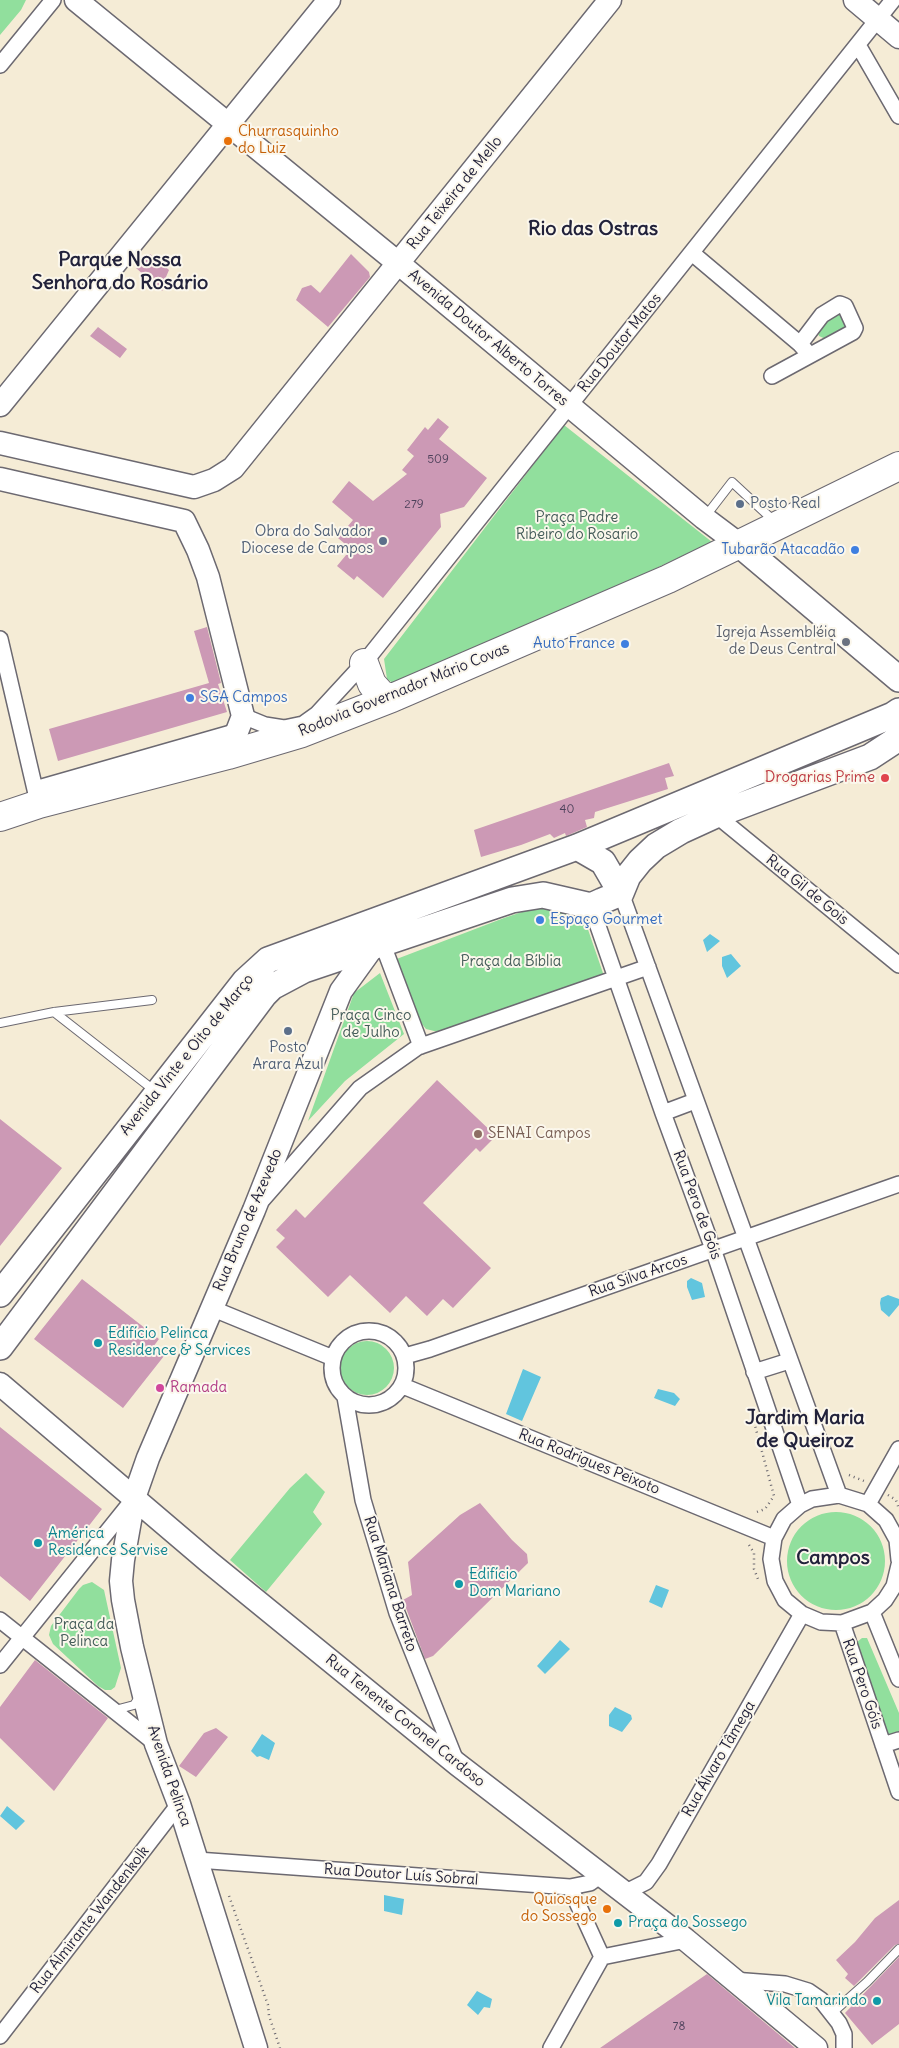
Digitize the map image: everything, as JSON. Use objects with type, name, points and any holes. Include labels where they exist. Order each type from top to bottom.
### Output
[{"type":"highway","name":"Rodovia Governador Mário Covas","points":[[0,817],[37,797],[236,734],[302,733],[392,698],[668,579],[899,466]]},
{"type":"highway","points":[[364,663],[372,684],[382,695],[392,698]]},
{"type":"main road","name":"Avenida Doutor Alberto Torres","points":[[76,0],[398,263],[704,518],[897,673]]},
{"type":"main road","points":[[0,405],[329,0]]},
{"type":"main road","name":"Rua Teixeira de Mello","points":[[194,488],[214,480],[233,468],[610,0]]},
{"type":"main road","points":[[855,0],[877,11],[899,36]]},
{"type":"main road","points":[[0,443],[194,488],[194,498],[184,521],[208,577],[236,734]]},
{"type":"main road","points":[[0,479],[184,521]]},
{"type":"main road","name":"Avenida Vinte e Oito de Março","points":[[0,1294],[244,981],[268,960],[577,847],[899,711]]},
{"type":"main road","points":[[591,906],[621,893],[628,876],[656,846],[680,831],[716,815],[870,756],[899,738]]},
{"type":"main road","points":[[577,847],[603,862],[621,893]]},
{"type":"main road","name":"Avenida Vinte e Oito de Março","points":[[0,1347],[264,995],[272,987],[304,970],[378,947],[512,900],[544,895],[591,906]]},
{"type":"main road","name":"Rua Bruno de Azevedo","points":[[134,1498],[148,1458],[254,1210],[341,991],[378,947]]},
{"type":"main road","points":[[221,1053],[211,1048],[207,1040],[228,1001]]},
{"type":"main road","name":"Rua Tenente Coronel Cardoso","points":[[0,1384],[184,1542],[457,1764],[686,1940],[816,2048]]},
{"type":"main road","name":"Avenida Pelinca","points":[[134,1498],[122,1560],[121,1581],[127,1623],[142,1692],[156,1744],[179,1804],[207,1861],[256,2048]]},
{"type":"street","points":[[0,65],[53,0]]},
{"type":"street","name":"Rua Doutor Matos","points":[[236,734],[265,725],[284,728],[303,724],[317,714],[364,663],[858,45],[877,11],[893,0]]},
{"type":"street","points":[[858,45],[899,116]]},
{"type":"street","points":[[692,253],[805,349],[772,376]]},
{"type":"street","points":[[0,639],[37,797]]},
{"type":"street","name":"Rua Gil de Gois","points":[[716,815],[899,965]]},
{"type":"street","points":[[621,893],[839,1495]]},
{"type":"street","name":"Rua Pero de Góis","points":[[591,906],[663,1114],[713,1249],[800,1505]]},
{"type":"street","points":[[378,947],[421,1046]]},
{"type":"street","points":[[254,1210],[360,1088],[421,1046],[648,967]]},
{"type":"street","points":[[663,1114],[695,1101]]},
{"type":"street","name":"Rua Silva Arcos","points":[[405,1356],[899,1184]]},
{"type":"street","points":[[211,1308],[333,1358]]},
{"type":"street","points":[[368,1331],[384,1334],[397,1343],[405,1356],[407,1371],[403,1386],[392,1399],[377,1406],[360,1405],[345,1397],[336,1386],[331,1372],[333,1358],[340,1344],[353,1334],[368,1331]]},
{"type":"street","points":[[754,1372],[789,1361]]},
{"type":"street","name":"Rua Rodrigues Peixoto","points":[[403,1386],[774,1538]]},
{"type":"street","name":"Rua Mariana Barreto","points":[[345,1397],[363,1500],[397,1614],[457,1764]]},
{"type":"street","points":[[868,1504],[899,1450]]},
{"type":"street","points":[[899,1560],[896,1540],[886,1520],[868,1504],[839,1495],[812,1499],[800,1505],[784,1519],[774,1538],[771,1559],[775,1580],[785,1600],[802,1614],[821,1622],[842,1623],[872,1612],[885,1600],[896,1587],[899,1565]]},
{"type":"street","points":[[0,1666],[22,1636],[134,1498]]},
{"type":"street","points":[[872,1612],[899,1679]]},
{"type":"street","name":"Rua Álvaro Tâmega","points":[[624,1893],[646,1882],[659,1864],[802,1614]]},
{"type":"street","points":[[0,1620],[156,1744]]},
{"type":"street","name":"Rua Pero Góis","points":[[842,1623],[899,1792]]},
{"type":"street","name":"Rua Pero Góis","points":[[883,1745],[899,1740]]},
{"type":"street","name":"Rua Almirante Wandenkolk","points":[[0,2036],[179,1804]]},
{"type":"street","name":"Rua Doutor Luís Sobral","points":[[207,1861],[570,1887],[590,1883],[601,1874]]},
{"type":"street","points":[[570,1887],[602,1957]]},
{"type":"street","points":[[551,2048],[602,1957],[686,1940]]},
{"type":"street","points":[[733,1980],[785,1984],[808,1991],[821,2000],[832,2014],[844,2034],[844,2048]]},
{"type":"lane","points":[[704,518],[732,482],[779,526]]},
{"type":"lane","points":[[0,1023],[54,1012],[152,1000]]},
{"type":"lane","points":[[54,1012],[156,1092]]},
{"type":"lane","points":[[113,1710],[134,1705],[142,1692]]},
{"type":"lane","points":[[832,2014],[899,1949]]},
{"type":"path","points":[[752,1416],[774,1496],[765,1509],[749,1515],[743,1534],[754,1553],[754,1569],[761,1584]]},
{"type":"path","points":[[207,1861],[252,1958],[280,2048]]},
{"type":"green space","points":[[0,0],[26,0],[21,10],[0,35]]},
{"type":"green space","points":[[842,307],[854,331],[832,342],[819,336],[816,328]]},
{"type":"green space","name":"Praça Padre Ribeiro do Rosario","points":[[564,425],[712,542],[400,688],[387,679],[384,659]]},
{"type":"green space","name":"Praça da Bíblia","points":[[537,907],[562,907],[583,915],[604,976],[438,1032],[426,1029],[418,1019],[394,960]]},
{"type":"green space","name":"Praça Cinco de Julho","points":[[380,973],[404,1034],[345,1081],[308,1121],[354,993]]},
{"type":"green space","points":[[367,1341],[377,1343],[386,1349],[392,1358],[394,1368],[392,1378],[386,1387],[377,1393],[367,1395],[357,1393],[348,1387],[342,1378],[340,1368],[342,1358],[348,1349],[357,1343]]},
{"type":"green space","points":[[306,1473],[325,1492],[313,1512],[322,1524],[266,1592],[230,1560],[290,1488]]},
{"type":"green space","points":[[836,1512],[855,1516],[871,1526],[881,1542],[885,1561],[881,1580],[871,1596],[855,1606],[836,1610],[817,1606],[801,1596],[791,1580],[787,1561],[791,1542],[801,1526],[817,1516]]},
{"type":"green space","name":"Praça da Pelinca","points":[[92,1582],[104,1590],[121,1668],[115,1687],[111,1690],[105,1690],[98,1686],[53,1644],[49,1635],[51,1626],[79,1589],[83,1585]]},
{"type":"green space","points":[[862,1638],[867,1638],[899,1713],[899,1737],[887,1737],[856,1645]]},
{"type":"water","points":[[710,934],[720,941],[707,952],[703,940]]},
{"type":"water","points":[[731,954],[741,966],[727,978],[722,966],[722,957]]},
{"type":"water","points":[[691,1278],[702,1283],[705,1297],[692,1300],[687,1287],[687,1281]]},
{"type":"water","points":[[888,1295],[899,1299],[899,1305],[889,1317],[881,1310],[880,1303],[881,1298]]},
{"type":"water","points":[[523,1369],[541,1377],[522,1421],[506,1414]]},
{"type":"water","points":[[658,1389],[674,1393],[680,1399],[675,1406],[654,1398]]},
{"type":"water","points":[[656,1585],[669,1590],[662,1608],[649,1602]]},
{"type":"water","points":[[560,1640],[570,1649],[545,1674],[537,1666]]},
{"type":"water","points":[[615,1707],[631,1715],[632,1719],[622,1732],[609,1726],[609,1715]]},
{"type":"water","points":[[262,1734],[275,1743],[269,1760],[260,1756],[257,1757],[251,1751]]},
{"type":"water","points":[[7,1806],[25,1821],[16,1830],[0,1816]]},
{"type":"water","points":[[384,1895],[404,1899],[402,1915],[384,1911]]},
{"type":"water","points":[[477,1991],[492,1999],[490,2008],[484,2007],[478,2015],[467,2005]]},
{"type":"building","points":[[150,254],[169,270],[166,277],[170,281],[162,291],[136,268]]},
{"type":"building","points":[[351,254],[369,272],[370,277],[328,327],[296,300],[302,288],[311,285],[320,293]]},
{"type":"building","points":[[98,327],[127,349],[120,358],[90,336]]},
{"type":"building","points":[[438,418],[449,427],[439,439],[487,478],[464,507],[440,514],[441,527],[383,598],[357,576],[354,580],[337,566],[351,549],[338,538],[353,520],[332,502],[349,481],[373,501],[407,474],[402,470],[414,456],[407,450],[425,427],[428,430]]},
{"type":"building","name":"SGA Campos","points":[[207,627],[221,683],[218,684],[227,712],[58,761],[49,729],[209,683],[194,631]]},
{"type":"building","points":[[669,763],[674,776],[665,778],[668,789],[595,812],[594,818],[585,820],[587,827],[566,836],[565,833],[554,838],[550,834],[481,857],[474,830]]},
{"type":"building","points":[[437,1080],[496,1136],[480,1152],[476,1148],[423,1203],[491,1268],[453,1308],[443,1299],[427,1316],[406,1296],[390,1313],[350,1275],[328,1297],[276,1247],[285,1238],[276,1230],[296,1209],[305,1218]]},
{"type":"building","points":[[0,1119],[62,1168],[0,1246]]},
{"type":"building","name":"Edifício Pelinca Residence & Services","points":[[82,1279],[159,1339],[153,1347],[164,1356],[123,1408],[34,1339]]},
{"type":"building","name":"América Residence Servise","points":[[0,1427],[102,1509],[30,1601],[0,1576]]},
{"type":"building","name":"Edifício Dom Mariano","points":[[480,1503],[512,1540],[527,1554],[528,1563],[433,1656],[425,1659],[403,1600],[412,1595],[408,1562],[460,1515]]},
{"type":"building","points":[[35,1660],[108,1718],[54,1791],[0,1738],[0,1707]]},
{"type":"building","points":[[216,1728],[228,1737],[196,1777],[179,1766],[204,1733]]},
{"type":"building","name":"Vila Tamarindo","points":[[899,1900],[899,1944],[895,1945],[854,1986],[845,1978],[848,1974],[836,1960],[855,1942],[875,1918]]},
{"type":"building","name":"Vila Tamarindo","points":[[899,1957],[899,2024],[872,2045],[845,2013]]},
{"type":"building","points":[[707,1974],[795,2048],[600,2048]]},
{"type":"place","name":"Churrasquinho do Luiz","points":[[228,141]]},
{"type":"place","name":"Posto Real","points":[[740,504]]},
{"type":"place","name":"Obra do Salvador Diocese de Campos","points":[[383,541]]},
{"type":"place","name":"Tubarão Atacadão","points":[[855,550]]},
{"type":"place","name":"Igreja Assembléia de Deus Central","points":[[846,642]]},
{"type":"place","name":"Auto France","points":[[625,644]]},
{"type":"place","name":"SGA Campos","points":[[190,698]]},
{"type":"place","name":"Drogarias Prime","points":[[885,778]]},
{"type":"place","name":"Espaço Gourmet","points":[[540,920]]},
{"type":"place","name":"Posto Arara Azul","points":[[288,1031]]},
{"type":"place","name":"SENAI Campos","points":[[478,1134]]},
{"type":"place","name":"Edifício Pelinca Residence & Services","points":[[98,1343]]},
{"type":"place","name":"Ramada","points":[[160,1388]]},
{"type":"place","name":"América Residence Servise","points":[[38,1543]]},
{"type":"place","name":"Edifício Dom Mariano","points":[[459,1584]]},
{"type":"place","name":"Quiosque do Sossego","points":[[607,1909]]},
{"type":"place","name":"Praça do Sossego","points":[[618,1923]]},
{"type":"place","name":"Vila Tamarindo","points":[[877,2001]]},
{"type":"district","name":"Rio das Ostras","points":[[593,229]]},
{"type":"district","name":"Parque Nossa Senhora do Rosário","points":[[120,272]]},
{"type":"district","name":"Jardim Maria de Queiroz","points":[[805,1430]]},
{"type":"district","name":"Campos","points":[[833,1558]]}]
